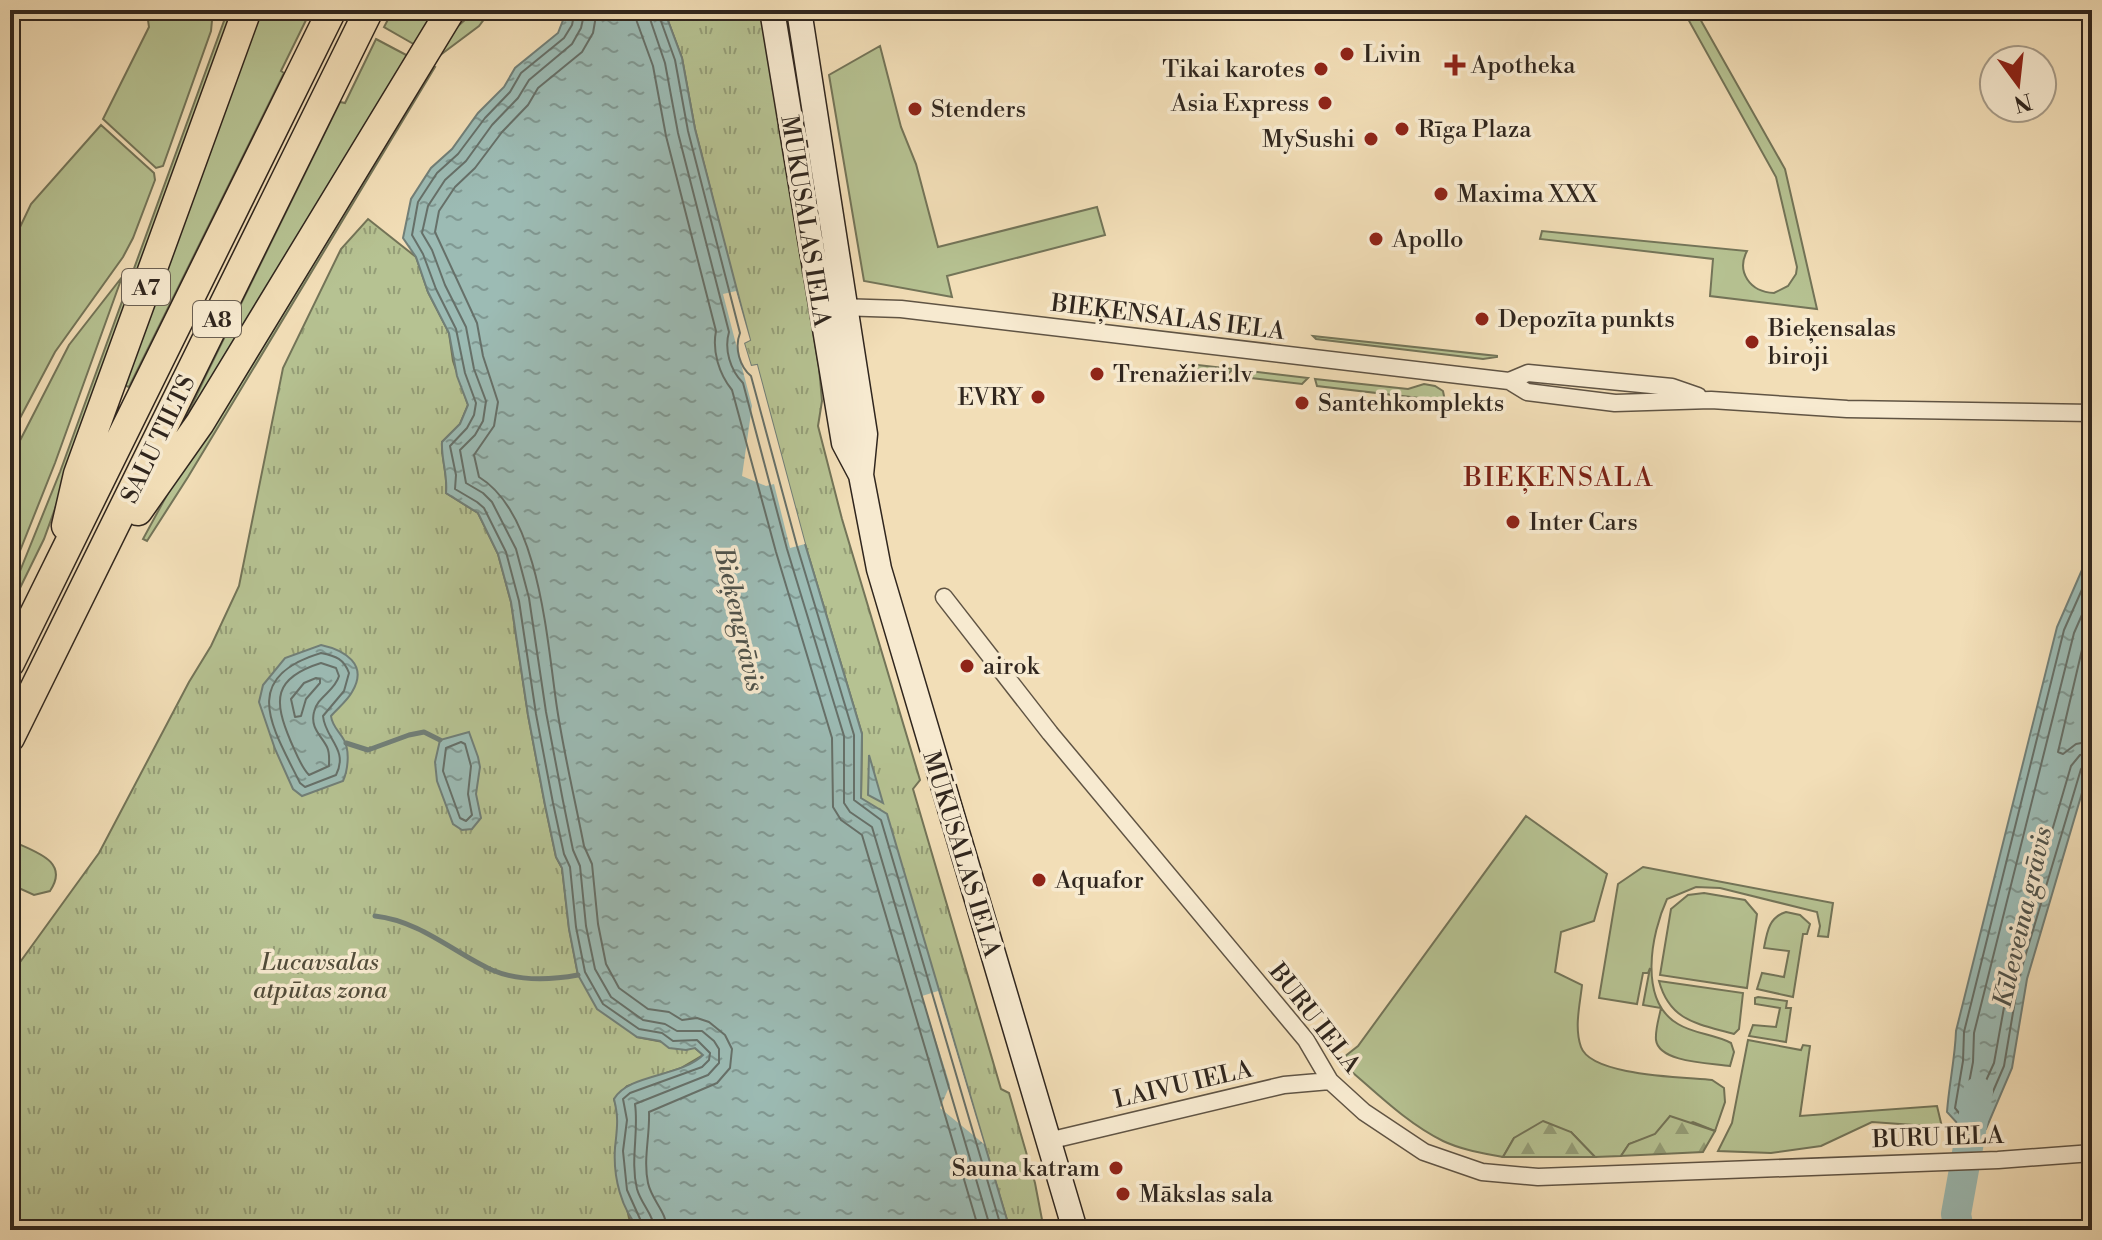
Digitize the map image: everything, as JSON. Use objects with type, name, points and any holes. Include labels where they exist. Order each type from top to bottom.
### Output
[{"type":"highway","name":"A7","points":[[57,567],[78,474],[247,10]]},
{"type":"highway","name":"SALU TILTS","points":[[10,663],[332,10]]},
{"type":"highway","name":"SALU TILTS","points":[[10,738],[369,10]]},
{"type":"highway","points":[[88,581],[200,423],[451,16]]},
{"type":"main road","name":"MŪKUSALAS IELA","points":[[772,10],[844,443],[861,475]]},
{"type":"main road","name":"MŪKUSALAS IELA","points":[[799,10],[865,434],[861,475],[871,533],[893,618],[1075,1230]]},
{"type":"street","name":"BIEĶENSALAS IELA","points":[[820,308],[901,309],[1509,381],[1527,392],[1615,403],[1711,400],[1847,409],[2092,413]]},
{"type":"street","name":"BURU IELA","points":[[944,597],[1050,733],[1306,1040],[1330,1081],[1364,1112],[1424,1152],[1464,1168],[1538,1177],[1998,1160],[2092,1153]]},
{"type":"street","name":"LAIVU IELA","points":[[1048,1141],[1284,1085],[1330,1081]]},
{"type":"green space","points":[[138,10],[213,10],[211,31],[163,166],[156,168],[103,119],[149,27],[148,20]]},
{"type":"green space","points":[[228,10],[236,10],[44,539],[19,590],[16,581],[60,472]]},
{"type":"green space","points":[[259,10],[311,10],[281,71],[284,73],[129,387],[120,384]]},
{"type":"green space","points":[[393,10],[439,10],[417,46],[384,27]]},
{"type":"green space","points":[[476,10],[491,10],[479,26],[439,56],[448,35]]},
{"type":"green space","points":[[664,10],[760,10],[819,367],[822,401],[818,426],[842,519],[920,780],[913,789],[1001,1089],[1009,1093],[1035,1183],[1044,1230],[1010,1230],[984,1144],[861,798],[862,734],[805,544],[742,476],[736,290],[695,129],[682,58]]},
{"type":"green space","points":[[1686,10],[1695,10],[1785,169],[1817,309],[1710,296],[1713,259],[1540,239],[1542,231],[1747,251],[1743,266],[1747,280],[1765,292],[1774,293],[1788,286],[1796,274],[1776,177],[1688,19]]},
{"type":"green space","points":[[376,39],[410,57],[194,416],[188,413],[208,371],[340,102],[345,103]]},
{"type":"green space","points":[[880,46],[938,247],[1097,207],[1105,235],[947,276],[952,297],[864,281],[829,75]]},
{"type":"green space","points":[[428,64],[435,67],[188,477],[147,541],[143,539],[174,482]]},
{"type":"green space","points":[[101,125],[154,173],[155,180],[123,257],[55,352],[10,437],[10,248],[31,204]]},
{"type":"green space","name":"Lucavsalas atpūtas zona","points":[[368,219],[416,257],[428,292],[449,333],[453,361],[468,405],[460,424],[442,442],[446,493],[478,513],[498,554],[511,602],[545,805],[556,857],[562,868],[578,975],[637,1037],[695,1048],[703,1055],[681,1068],[627,1086],[614,1099],[620,1120],[615,1151],[629,1218],[640,1230],[10,1230],[10,976],[99,853],[211,646],[239,586],[283,368],[341,249]]},
{"type":"green space","points":[[122,277],[55,463],[10,576],[10,460],[69,345]]},
{"type":"green space","points":[[1313,336],[1497,357],[1483,359],[1316,339]]},
{"type":"green space","points":[[1180,363],[1233,369],[1228,374],[1182,369]]},
{"type":"green space","points":[[1241,370],[1308,378],[1302,384],[1243,377]]},
{"type":"green space","points":[[1315,379],[1408,389],[1424,384],[1443,391],[1445,401],[1317,386]]},
{"type":"green space","points":[[1526,816],[1607,874],[1594,921],[1561,932],[1555,972],[1582,985],[1578,1024],[1581,1047],[1588,1057],[1619,1069],[1712,1080],[1724,1088],[1725,1102],[1715,1131],[1693,1122],[1629,1144],[1621,1156],[1595,1157],[1571,1132],[1514,1138],[1503,1157],[1458,1147],[1429,1133],[1339,1061],[1358,1046]]},
{"type":"green space","points":[[10,840],[38,853],[52,864],[56,872],[50,891],[34,895],[10,884]]},
{"type":"green space","points":[[1643,867],[1833,903],[1828,937],[1818,936],[1820,926],[1817,912],[1720,888],[1696,887],[1667,899],[1653,948],[1653,984],[1657,1000],[1665,1013],[1678,1024],[1731,1043],[1734,1052],[1730,1066],[1676,1058],[1659,1048],[1656,1036],[1661,1008],[1643,1005],[1650,968],[1648,973],[1643,973],[1637,1004],[1599,998],[1618,884]]},
{"type":"green space","points":[[1704,893],[1745,900],[1757,914],[1747,988],[1660,975],[1671,909],[1688,895]]},
{"type":"green space","points":[[1786,912],[1800,915],[1810,924],[1807,934],[1803,934],[1793,997],[1757,989],[1762,973],[1784,977],[1789,951],[1764,948],[1772,921]]},
{"type":"green space","points":[[1659,981],[1743,993],[1739,1029],[1734,1034],[1678,1013],[1664,995]]},
{"type":"green space","points":[[1758,997],[1787,1001],[1786,1008],[1791,1008],[1786,1042],[1749,1036],[1753,1025],[1776,1027],[1780,1008],[1755,1004]]},
{"type":"green space","points":[[1748,1040],[1801,1050],[1803,1045],[1810,1046],[1800,1116],[1937,1106],[1942,1127],[1872,1122],[1821,1146],[1771,1153],[1718,1151],[1732,1123]]},
{"type":"green space","points":[[1670,1116],[1715,1131],[1703,1152],[1621,1156],[1629,1144],[1655,1134]]},
{"type":"green space","points":[[1543,1121],[1571,1132],[1595,1157],[1503,1157],[1514,1138]]},
{"type":"water","name":"Bieķengrāvis","points":[[567,10],[664,10],[682,58],[695,129],[750,340],[744,343],[751,366],[757,365],[805,544],[862,734],[861,798],[887,814],[1010,1230],[640,1230],[623,1202],[615,1170],[617,1118],[614,1099],[631,1085],[682,1068],[703,1055],[695,1048],[669,1048],[660,1041],[637,1037],[597,1009],[578,975],[562,868],[556,857],[545,805],[511,602],[498,554],[478,513],[446,493],[442,442],[460,424],[468,405],[457,376],[449,333],[428,292],[416,257],[403,238],[411,199],[431,168],[452,149],[478,113],[504,87],[515,68],[558,33]]},
{"type":"water","points":[[2092,547],[2092,759],[2027,979],[2012,1068],[1986,1129],[1980,1134],[1958,1131],[1959,1125],[1947,1112],[1956,1031],[2057,627]]},
{"type":"water","points":[[321,645],[352,660],[358,674],[350,695],[331,716],[346,744],[347,766],[343,781],[302,796],[293,789],[259,702],[263,685],[285,658]]},
{"type":"water","points":[[469,732],[480,767],[476,794],[481,818],[472,829],[462,830],[453,824],[437,781],[435,762],[440,740]]},
{"type":"water","points":[[869,755],[883,803],[868,795]]},
{"type":"water","points":[[1943,1212],[1965,1215],[1972,1230],[1943,1230]]},
{"type":"pier","points":[[736,291],[750,340],[744,343],[751,366],[757,365],[805,544],[790,548],[774,484],[766,486],[742,476],[752,406],[723,294]]},
{"type":"pier","points":[[938,991],[984,1144],[940,1108],[950,1085],[922,996]]},
{"type":"waterway","points":[[346,743],[368,750],[424,732],[440,740]]},
{"type":"waterway","points":[[375,916],[407,924],[502,974],[535,978],[578,975]]},
{"type":"waterway","name":"Kīleveina grāvis","points":[[1959,1230],[1956,1214],[1978,1092]]},
{"type":"place","name":"Livin","points":[[1347,54]]},
{"type":"place","name":"Apotheka","points":[[1455,65]]},
{"type":"place","name":"Tikai karotes","points":[[1321,69]]},
{"type":"place","name":"Asia Express","points":[[1325,103]]},
{"type":"place","name":"Stenders","points":[[915,109]]},
{"type":"place","name":"Rīga Plaza","points":[[1402,129]]},
{"type":"place","name":"MySushi","points":[[1371,139]]},
{"type":"place","name":"Maxima XXX","points":[[1441,194]]},
{"type":"place","name":"Apollo","points":[[1376,239]]},
{"type":"place","name":"Depozīta punkts","points":[[1482,319]]},
{"type":"place","name":"Bieķensalas biroji","points":[[1752,342]]},
{"type":"place","name":"Trenažieri.lv","points":[[1097,374]]},
{"type":"place","name":"EVRY","points":[[1038,397]]},
{"type":"place","name":"Santehkomplekts","points":[[1302,403]]},
{"type":"place","name":"Inter Cars","points":[[1513,522]]},
{"type":"place","name":"airok","points":[[967,666]]},
{"type":"place","name":"Aquafor","points":[[1039,880]]},
{"type":"place","name":"Sauna katram","points":[[1116,1168]]},
{"type":"place","name":"Mākslas sala","points":[[1123,1194]]},
{"type":"district","name":"BIEĶENSALA","points":[[1559,477]]}]
